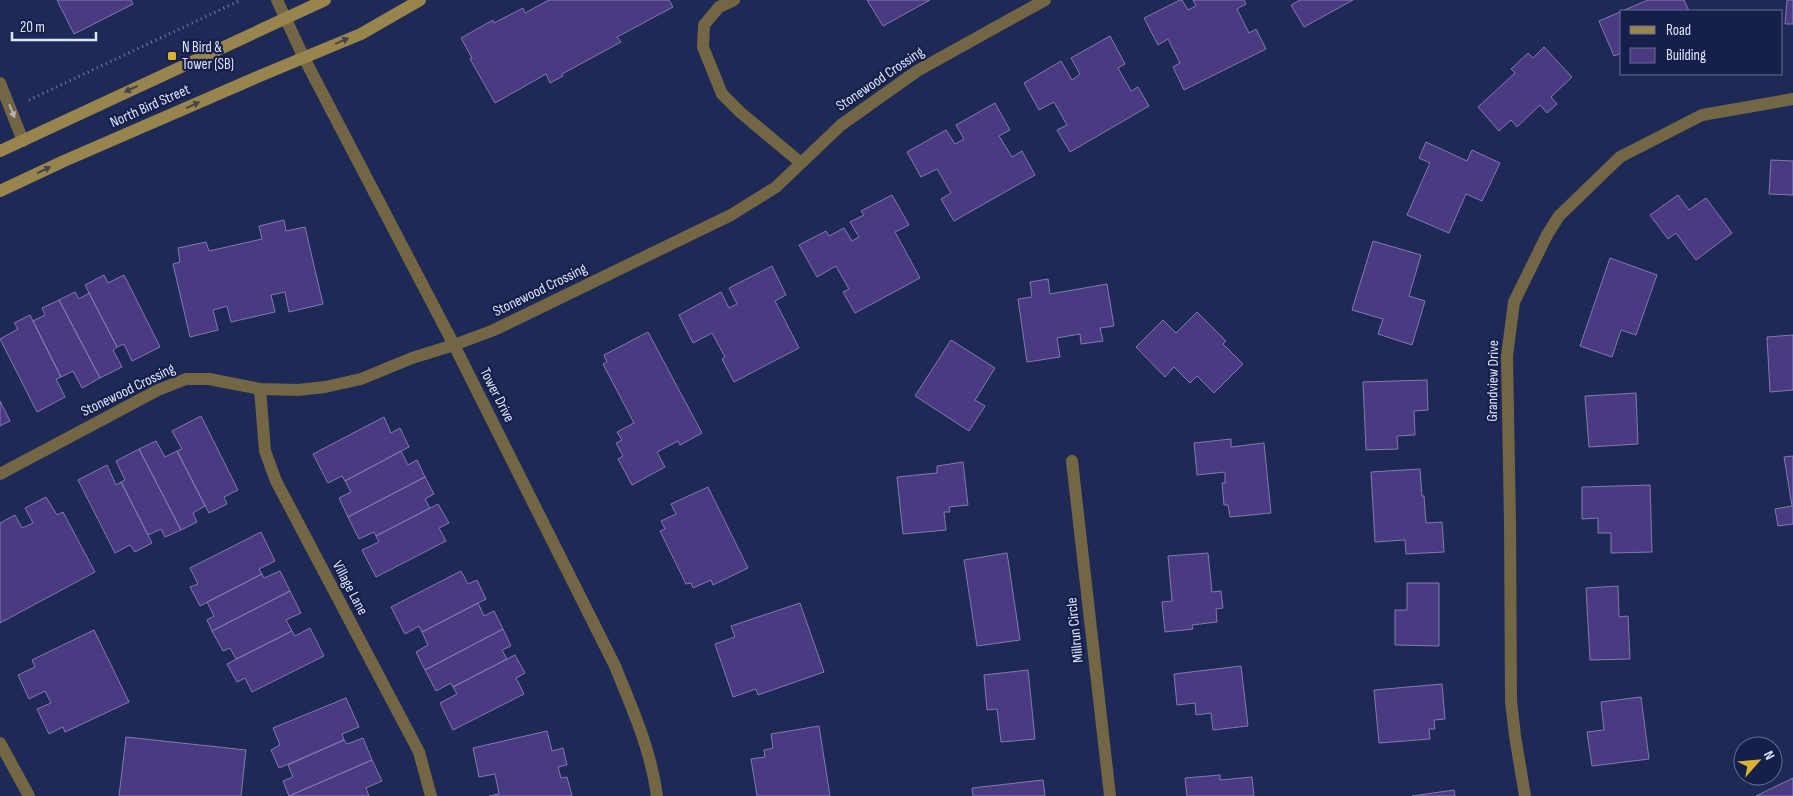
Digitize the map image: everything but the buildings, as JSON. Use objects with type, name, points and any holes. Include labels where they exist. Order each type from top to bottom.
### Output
[{"type":"street","name":"Tower Drive","points":[[277,0],[304,58],[454,345],[615,666],[636,718],[653,770],[657,796]]},
{"type":"street","name":"North Bird Street","points":[[0,151],[325,0]]},
{"type":"street","name":"North Bird Street","points":[[0,191],[73,157],[361,34],[420,0]]},
{"type":"street","points":[[734,0],[719,8],[704,25],[703,47],[722,94],[740,112],[800,163]]},
{"type":"street","name":"Stonewood Crossing","points":[[0,474],[158,390],[186,379],[209,379],[260,390],[298,390],[360,379],[412,358],[494,330],[731,215],[776,187],[841,125],[917,71],[1045,0]]},
{"type":"street","points":[[0,83],[23,140]]},
{"type":"street","name":"Grandview Drive","points":[[1525,796],[1511,701],[1510,511],[1506,356],[1514,302],[1546,234],[1559,216],[1620,157],[1702,115],[1793,98]]},
{"type":"street","name":"Village Lane","points":[[260,390],[265,451],[276,481],[418,752],[431,796]]},
{"type":"street","name":"Millrun Circle","points":[[1072,461],[1110,796]]},
{"type":"street","points":[[0,743],[29,796]]},
{"type":"path","points":[[11,109],[241,0]]},
{"type":"place","name":"N Bird & Tower (SB)","points":[[172,56]]}]
